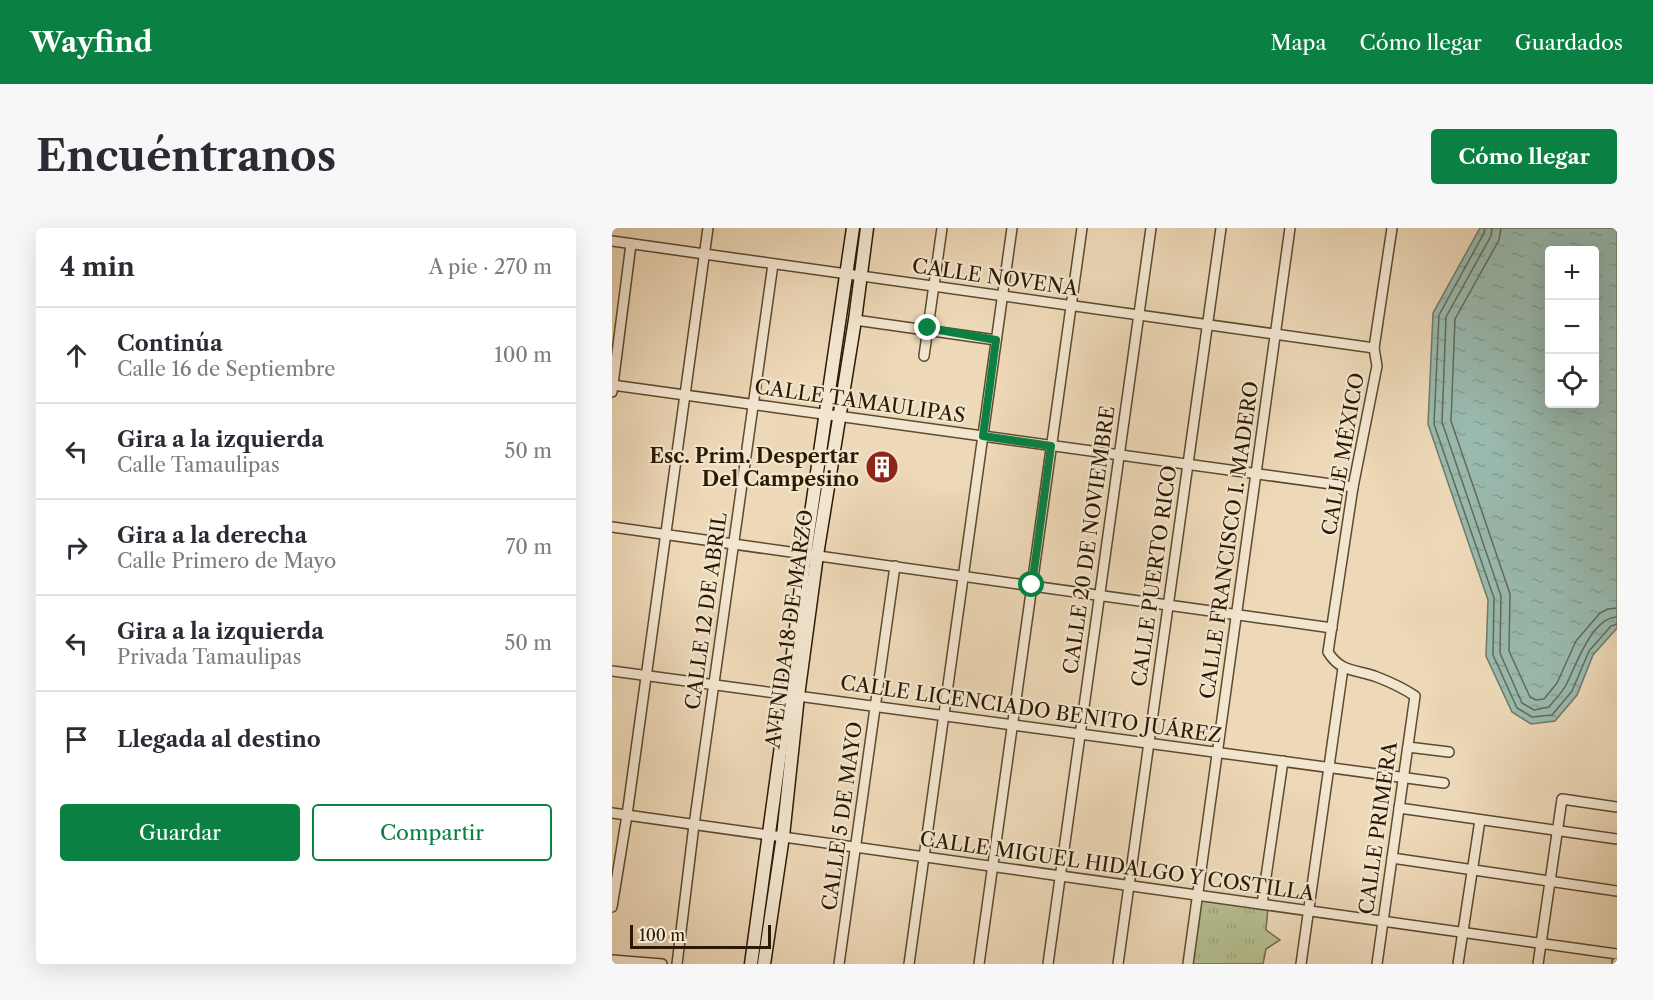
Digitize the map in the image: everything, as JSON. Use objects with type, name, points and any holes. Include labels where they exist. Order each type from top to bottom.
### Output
[{"type":"street","points":[[612,907],[627,815],[708,228]]},
{"type":"street","name":"AVENIDA 18 DE MARZO","points":[[751,964],[769,835],[793,695],[811,555],[825,414],[853,228]]},
{"type":"street","name":"AVENIDA 18 DE MARZO","points":[[811,555],[840,417],[867,228]]},
{"type":"street","points":[[924,356],[942,228]]},
{"type":"street","points":[[909,964],[1012,228]]},
{"type":"street","points":[[979,964],[1082,228]]},
{"type":"street","name":"CALLE 20 DE NOVIEMBRE","points":[[1048,964],[1151,228]]},
{"type":"street","name":"CALLE PUERTO RICO","points":[[1118,964],[1221,228]]},
{"type":"street","name":"CALLE FRANCISCO I. MADERO","points":[[1188,964],[1290,228]]},
{"type":"street","name":"CALLE MÉXICO","points":[[1342,668],[1334,662],[1328,652],[1353,487],[1377,366],[1374,348],[1392,228]]},
{"type":"street","name":"CALLE NOVENA","points":[[612,241],[1374,348]]},
{"type":"street","points":[[612,387],[631,244]]},
{"type":"street","name":"CALLE 12 DE ABRIL","points":[[677,964],[694,825],[773,264]]},
{"type":"street","points":[[855,320],[928,328],[996,340]]},
{"type":"street","name":"CALLE TAMAULIPAS","points":[[612,387],[685,395],[1353,487]]},
{"type":"street","points":[[612,527],[1332,628]]},
{"type":"street","name":"CALLE 5 DE MAYO","points":[[839,964],[895,566]]},
{"type":"street","points":[[1301,964],[1342,668]]},
{"type":"street","name":"CALLE PRIMERA","points":[[1342,668],[1376,676],[1415,696],[1377,964]]},
{"type":"street","name":"CALLE LICENCIADO BENITO JUÁREZ","points":[[612,671],[1444,783]]},
{"type":"street","name":"AVENIDA 18 DE MARZO","points":[[764,964],[783,837],[793,695]]},
{"type":"street","points":[[1408,747],[1449,752]]},
{"type":"street","points":[[1262,904],[1282,761]]},
{"type":"street","points":[[1538,964],[1562,799],[1617,807]]},
{"type":"street","points":[[1399,808],[1617,839]]},
{"type":"street","name":"CALLE MIGUEL HIDALGO Y COSTILLA","points":[[612,813],[1617,954]]},
{"type":"street","points":[[1458,964],[1480,819]]},
{"type":"street","points":[[1392,858],[1617,891]]},
{"type":"street","points":[[612,960],[662,964]]},
{"type":"green space","points":[[1199,898],[1268,907],[1266,930],[1280,940],[1266,949],[1263,964],[1191,964]]},
{"type":"water","points":[[1480,228],[1617,228],[1617,628],[1593,655],[1577,695],[1555,721],[1531,724],[1512,712],[1486,656],[1488,600],[1428,424],[1433,313]]},
{"type":"place","name":"Esc. Prim. Despertar Del Campesino","points":[[882,467]]},
{"type":"route","points":[[928,328],[996,340],[983,436],[1051,446],[1032,585]]}]
